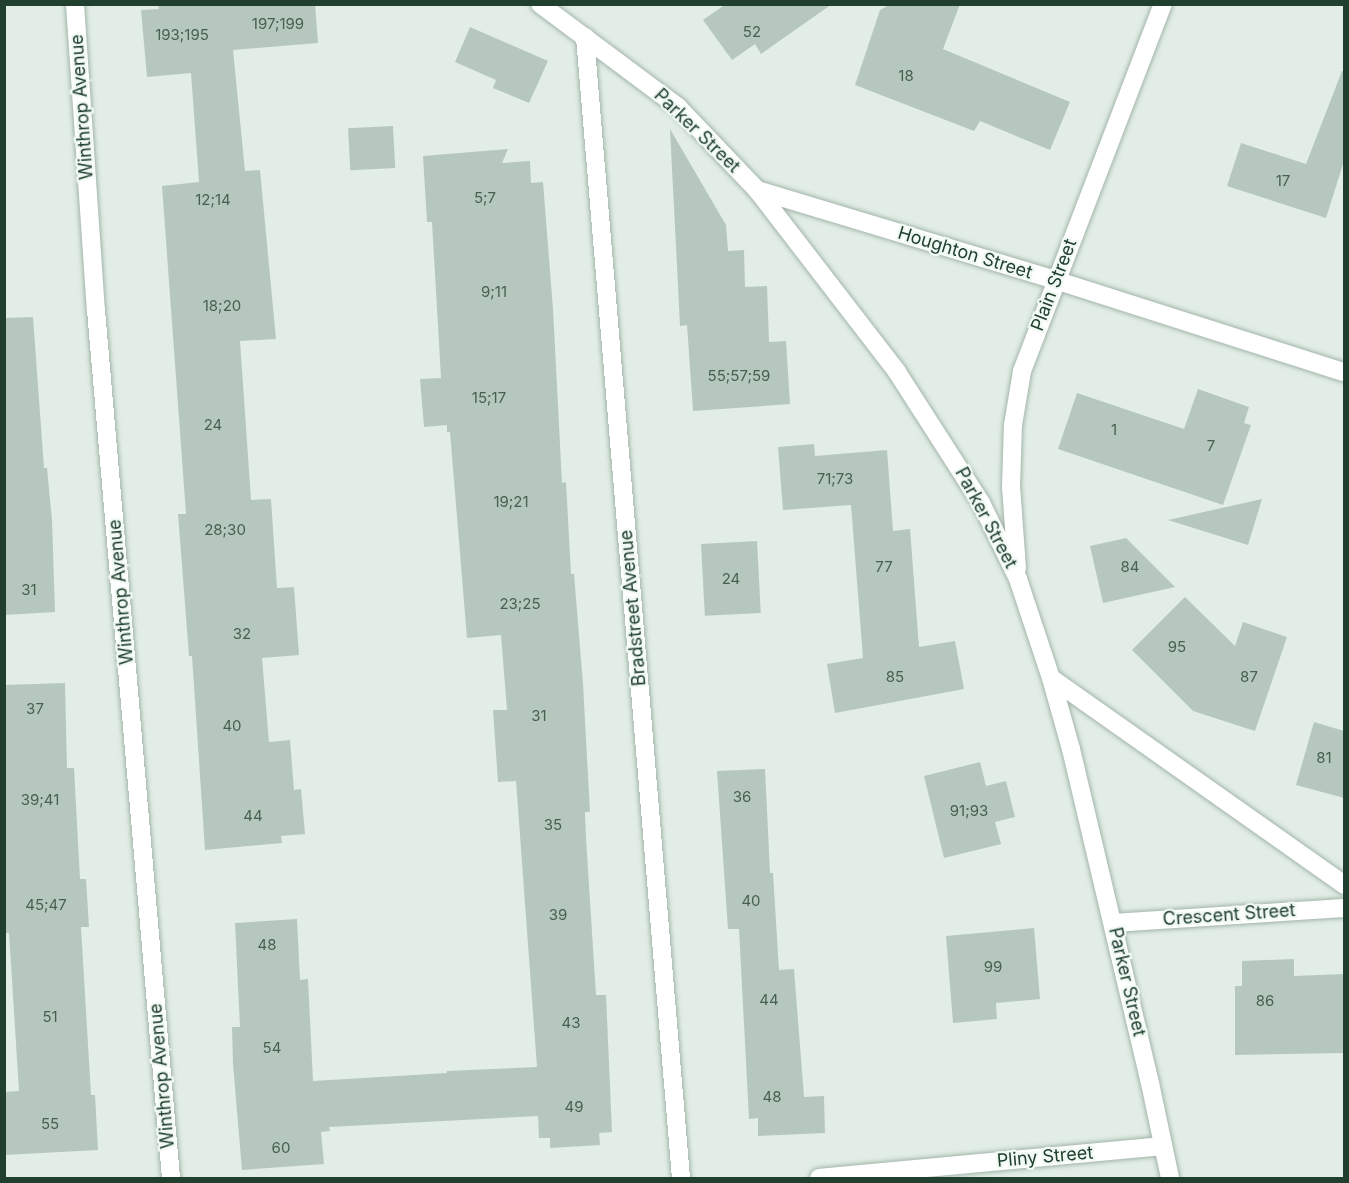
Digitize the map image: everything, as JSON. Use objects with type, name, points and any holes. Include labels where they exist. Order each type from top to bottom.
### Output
[{"type":"street","name":"Winthrop Avenue","points":[[75,4],[96,310],[171,1179]]},
{"type":"street","name":"Parker Street","points":[[540,4],[678,107],[757,190],[897,372],[981,503],[1018,579],[1051,678],[1113,923],[1170,1179]]},
{"type":"street","name":"Plain Street","points":[[1018,579],[1011,488],[1013,424],[1022,371],[1162,4]]},
{"type":"street","name":"Bradstreet Avenue","points":[[585,37],[681,1179]]},
{"type":"street","name":"Houghton Street","points":[[757,190],[1055,280],[1344,372]]},
{"type":"street","points":[[1051,678],[1344,885]]},
{"type":"street","name":"Crescent Street","points":[[1113,923],[1344,908]]},
{"type":"street","name":"Pliny Street","points":[[819,1179],[1163,1146]]},
{"type":"building","points":[[158,4],[315,4],[318,43],[233,50],[245,171],[260,170],[276,339],[240,341],[251,500],[271,499],[277,588],[294,587],[299,655],[262,658],[269,742],[290,740],[294,790],[301,789],[305,834],[281,836],[282,843],[205,850],[192,656],[189,656],[178,514],[186,514],[162,186],[199,182],[191,73],[147,77],[141,10],[159,9]]},
{"type":"building","points":[[726,4],[832,4],[761,54],[755,44],[732,60],[703,20]]},
{"type":"building","points":[[891,4],[960,4],[943,49],[1070,102],[1050,150],[980,121],[974,131],[855,85],[880,10]]},
{"type":"building","points":[[470,27],[548,61],[529,103],[493,88],[496,80],[455,62]]},
{"type":"building","points":[[1342,71],[1344,71],[1344,161],[1326,218],[1227,186],[1241,143],[1306,164]]},
{"type":"building","points":[[393,126],[395,168],[350,170],[348,128]]},
{"type":"building","points":[[670,129],[726,225],[728,251],[744,250],[745,287],[767,286],[769,342],[786,341],[790,404],[693,411],[687,325],[680,326]]},
{"type":"building","points":[[508,149],[502,163],[530,161],[531,183],[543,182],[553,309],[562,483],[566,482],[571,574],[574,574],[583,684],[590,812],[585,812],[586,838],[596,995],[606,995],[612,1132],[599,1133],[600,1145],[550,1148],[550,1138],[539,1138],[538,1116],[329,1127],[330,1131],[321,1132],[324,1164],[242,1170],[233,1064],[232,1027],[240,1027],[235,923],[297,919],[300,980],[308,979],[313,1081],[537,1067],[516,781],[498,782],[493,710],[507,710],[501,635],[467,638],[450,432],[447,432],[447,425],[424,427],[420,379],[441,378],[432,222],[427,222],[423,156]]},
{"type":"building","points":[[33,317],[44,468],[47,468],[52,520],[55,612],[4,615],[4,318]]},
{"type":"building","points":[[1198,389],[1249,407],[1244,423],[1251,425],[1223,505],[1058,449],[1077,393],[1184,429]]},
{"type":"building","points":[[814,444],[815,456],[887,450],[893,531],[910,529],[919,647],[955,641],[964,689],[835,713],[827,664],[863,658],[851,505],[783,510],[778,447]]},
{"type":"building","points":[[1262,499],[1248,545],[1168,520]]},
{"type":"building","points":[[1126,538],[1175,587],[1103,603],[1090,546]]},
{"type":"building","points":[[757,541],[761,613],[705,616],[701,544]]},
{"type":"building","points":[[1185,597],[1235,646],[1243,622],[1287,637],[1255,731],[1193,711],[1132,650]]},
{"type":"building","points":[[65,683],[67,768],[74,768],[80,879],[86,879],[89,927],[81,927],[91,1095],[95,1095],[98,1150],[4,1155],[4,1092],[19,1091],[9,933],[4,933],[4,685]]},
{"type":"building","points":[[1314,722],[1344,731],[1344,798],[1296,785]]},
{"type":"building","points":[[980,762],[986,786],[1006,781],[1015,817],[995,822],[1001,844],[944,858],[924,776]]},
{"type":"building","points":[[765,769],[770,873],[773,873],[779,970],[794,969],[804,1097],[824,1096],[825,1133],[758,1136],[758,1118],[749,1119],[739,929],[728,929],[717,771]]},
{"type":"building","points":[[1034,928],[1040,999],[996,1003],[997,1019],[953,1023],[946,936]]},
{"type":"building","points":[[1294,959],[1294,976],[1344,974],[1344,1053],[1235,1055],[1235,986],[1242,986],[1242,961]]}]
